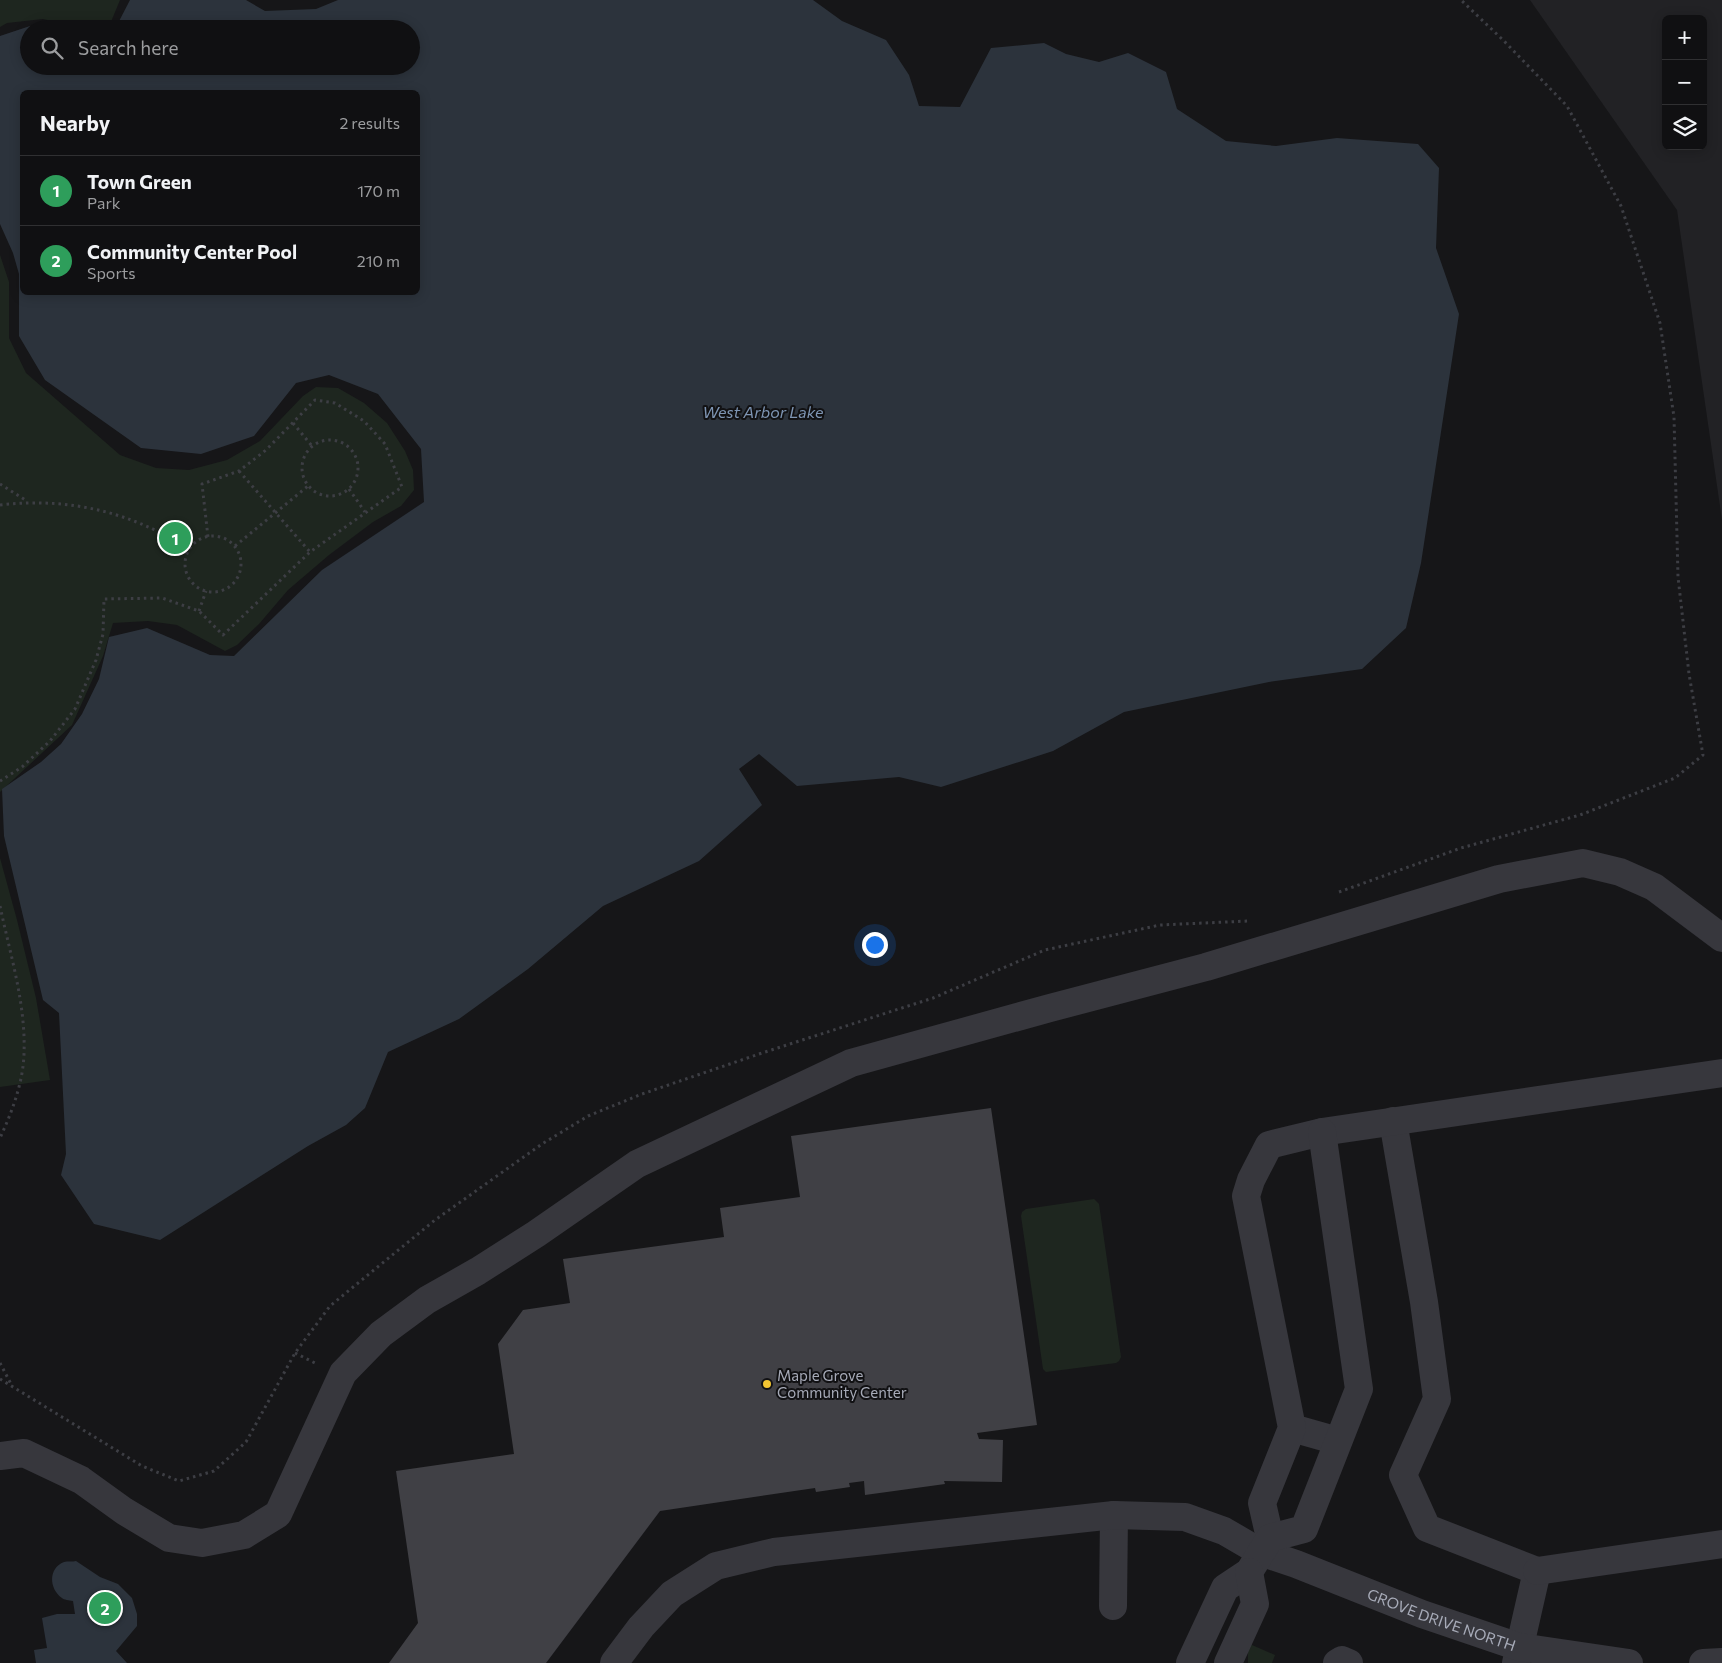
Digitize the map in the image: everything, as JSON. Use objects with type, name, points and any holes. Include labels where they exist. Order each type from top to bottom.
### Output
[{"type":"street","points":[[0,1456],[24,1453],[81,1480],[124,1511],[169,1538],[202,1544],[244,1536],[278,1514],[343,1373],[381,1334],[427,1300],[478,1271],[536,1234],[637,1164],[852,1064],[1050,1008],[1206,967],[1499,879],[1583,863],[1620,872],[1654,887],[1722,938]]},
{"type":"street","points":[[1228,1663],[1255,1604],[1260,1554],[1262,1502],[1292,1428],[1246,1196],[1251,1180],[1269,1145],[1322,1132],[1722,1073]]},
{"type":"street","points":[[1393,1121],[1424,1302],[1437,1399],[1403,1474],[1427,1528],[1537,1571],[1722,1544]]},
{"type":"street","points":[[1190,1663],[1225,1588],[1260,1554],[1304,1530],[1359,1389],[1322,1132]]},
{"type":"street","points":[[1292,1428],[1338,1441]]},
{"type":"street","points":[[1112,1606],[1114,1514]]},
{"type":"street","name":"GROVE DRIVE NORTH","points":[[614,1663],[641,1626],[672,1594],[716,1566],[774,1552],[1114,1514],[1185,1517],[1224,1531],[1260,1554],[1296,1564],[1422,1614],[1517,1655],[1629,1663]]},
{"type":"street","points":[[1517,1655],[1537,1571]]},
{"type":"street","points":[[1337,1663],[1342,1660],[1349,1663]]},
{"type":"street","points":[[1703,1663],[1722,1662]]},
{"type":"path","points":[[1335,894],[1461,848],[1580,815],[1675,778],[1703,755],[1689,674],[1678,577],[1674,417],[1660,323],[1621,206],[1567,106],[1461,0]]},
{"type":"path","points":[[0,781],[22,767],[50,741],[76,709],[96,660],[104,634],[104,599],[162,598],[199,611],[223,635],[310,552],[402,487],[386,444],[364,422],[335,403],[315,400],[266,450],[239,471],[202,484],[208,536]]},
{"type":"path","points":[[293,423],[312,446]]},
{"type":"path","points":[[330,440],[340,441],[348,446],[358,463],[358,473],[355,482],[349,489],[332,497],[314,492],[308,486],[303,478],[302,461],[312,446],[320,441],[330,440]]},
{"type":"path","points":[[239,471],[310,552]]},
{"type":"path","points":[[0,484],[28,502]]},
{"type":"path","points":[[235,546],[308,486]]},
{"type":"path","points":[[349,489],[365,512]]},
{"type":"path","points":[[0,505],[28,502],[96,509],[137,521],[165,533],[189,549]]},
{"type":"path","points":[[208,536],[223,538],[235,546],[241,563],[237,579],[231,586],[215,592],[198,588],[187,574],[186,557],[189,549],[194,543],[208,536]]},
{"type":"path","points":[[199,611],[206,591]]},
{"type":"path","points":[[0,906],[20,1002],[24,1054],[15,1104],[0,1138]]},
{"type":"path","points":[[0,1379],[142,1466],[179,1481],[214,1471],[246,1442],[295,1353],[330,1306],[435,1220],[542,1144],[588,1116],[642,1094],[762,1052],[933,998],[1045,950],[1160,925],[1254,920]]},
{"type":"path","points":[[0,1363],[12,1385]]},
{"type":"shaded area","points":[[0,0],[120,0],[112,20],[20,20],[0,27]]},
{"type":"shaded area","points":[[1530,0],[1722,0],[1722,520],[1677,210]]},
{"type":"shaded area","points":[[0,255],[9,282],[9,338],[26,373],[120,455],[156,468],[189,470],[227,460],[260,441],[303,396],[316,387],[338,388],[364,403],[387,423],[405,451],[413,470],[414,490],[401,506],[373,522],[329,555],[288,590],[259,624],[237,645],[225,651],[177,625],[148,621],[113,623],[103,656],[72,725],[0,792]]},
{"type":"shaded area","points":[[0,858],[36,998],[50,1080],[0,1087]]},
{"type":"shaded area","points":[[1094,1199],[1099,1204],[1121,1357],[1116,1363],[1046,1372],[1043,1369],[1021,1216],[1022,1212],[1026,1209]]},
{"type":"shaded area","points":[[1252,1645],[1275,1655],[1272,1663],[1248,1663],[1248,1647]]},
{"type":"water","name":"West Arbor Lake","points":[[130,0],[246,0],[265,11],[316,9],[338,0],[813,0],[842,21],[886,40],[909,75],[919,106],[960,107],[991,48],[1044,43],[1066,54],[1099,62],[1128,53],[1166,72],[1177,109],[1226,141],[1276,146],[1337,138],[1418,144],[1439,168],[1436,248],[1459,314],[1421,563],[1406,628],[1362,669],[1269,682],[1124,712],[1053,751],[941,787],[899,777],[797,786],[759,754],[739,769],[762,805],[699,861],[603,906],[528,969],[459,1019],[388,1052],[365,1108],[346,1125],[308,1146],[160,1240],[94,1224],[61,1175],[66,1154],[59,1013],[43,1000],[4,836],[2,789],[41,762],[61,744],[82,714],[99,679],[109,637],[147,628],[210,655],[234,656],[322,570],[424,502],[421,449],[378,394],[329,375],[296,383],[254,436],[201,454],[141,448],[45,380],[19,336],[19,274],[13,253],[0,224],[0,36],[20,29],[20,75],[420,75],[420,20],[120,20]]},
{"type":"water","points":[[76,1561],[100,1577],[118,1584],[132,1598],[137,1614],[137,1626],[116,1651],[127,1663],[36,1663],[34,1650],[47,1648],[42,1618],[57,1614],[75,1614],[73,1601],[64,1599],[58,1594],[52,1579],[55,1569],[59,1565],[65,1562]]},
{"type":"building","name":"Maple Grove Community Center","points":[[991,1108],[1037,1425],[977,1433],[979,1439],[1003,1440],[1002,1482],[944,1481],[945,1484],[865,1495],[864,1481],[849,1483],[850,1487],[816,1492],[815,1488],[660,1511],[546,1663],[389,1663],[418,1623],[396,1471],[514,1454],[498,1344],[523,1310],[570,1303],[563,1259],[724,1237],[720,1208],[800,1197],[791,1136]]},
{"type":"place","name":"Town Green","points":[[175,538]]},
{"type":"place","name":"Maple Grove Community Center","points":[[767,1384]]},
{"type":"place","name":"Community Center Pool","points":[[105,1608]]}]
